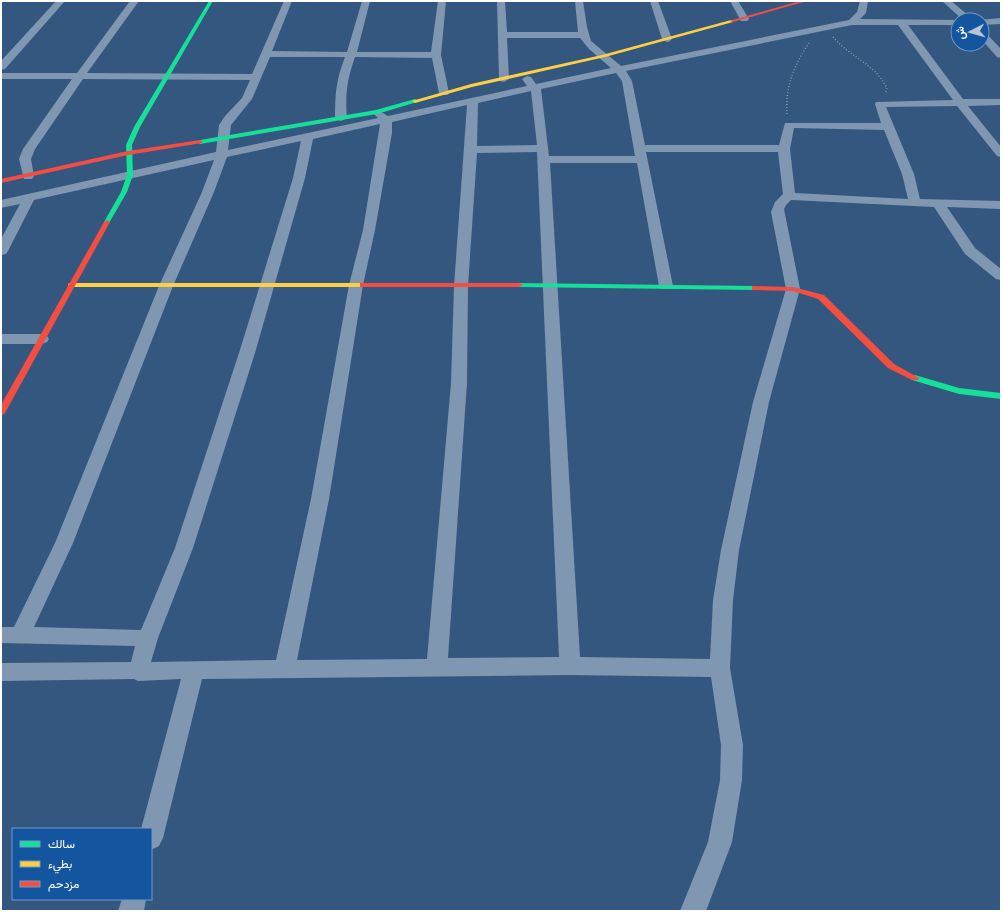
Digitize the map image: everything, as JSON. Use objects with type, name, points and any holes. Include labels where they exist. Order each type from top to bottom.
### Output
[{"type":"street","points":[[1,67],[61,1]]},
{"type":"street","points":[[28,176],[25,159],[29,149],[98,50],[135,1]]},
{"type":"street","points":[[1,413],[124,192],[130,175],[128,153],[132,137],[211,1]]},
{"type":"street","points":[[148,638],[10,635],[64,543],[166,286],[190,236],[222,154],[225,124],[246,99],[288,1]]},
{"type":"street","points":[[341,118],[340,91],[343,76],[351,55],[366,1]]},
{"type":"street","points":[[442,1],[436,55],[444,93]]},
{"type":"street","points":[[501,1],[504,79]]},
{"type":"street","points":[[579,1],[584,35],[589,43],[620,69],[629,87],[640,154],[666,286]]},
{"type":"street","points":[[654,1],[666,39]]},
{"type":"street","points":[[734,1],[744,19]]},
{"type":"street","points":[[852,22],[861,13],[864,1]]},
{"type":"street","points":[[946,1],[959,12]]},
{"type":"street","points":[[1,204],[222,154],[308,137],[332,125],[341,118],[382,116],[444,93],[603,56],[744,19],[798,2]]},
{"type":"street","points":[[990,22],[1001,21]]},
{"type":"street","points":[[1,180],[28,176],[128,153],[332,125],[473,101],[620,69],[852,22],[950,22]]},
{"type":"street","points":[[901,22],[960,102],[1001,154]]},
{"type":"street","points":[[502,34],[584,35]]},
{"type":"street","points":[[990,43],[1001,55]]},
{"type":"street","points":[[266,54],[436,55]]},
{"type":"street","points":[[522,75],[535,87],[540,108],[551,285],[570,666]]},
{"type":"street","points":[[1,76],[166,78],[255,77]]},
{"type":"street","points":[[437,668],[459,383],[460,286],[471,150],[473,101]]},
{"type":"street","points":[[916,203],[908,174],[880,104],[1001,102]]},
{"type":"street","points":[[285,669],[320,499],[356,285],[383,150],[382,116]]},
{"type":"street","points":[[789,196],[790,186],[784,148],[789,125],[889,127]]},
{"type":"street","points":[[138,672],[148,638],[184,548],[246,353],[299,178],[308,137]]},
{"type":"street","points":[[471,150],[543,154],[640,154],[784,148]]},
{"type":"street","points":[[693,911],[720,842],[731,780],[732,745],[720,668],[723,600],[730,550],[761,402],[793,289],[777,212],[782,200],[789,196],[938,204],[1001,205]]},
{"type":"street","points":[[1,250],[29,198]]},
{"type":"street","points":[[938,204],[970,251],[1001,276]]},
{"type":"street","points":[[72,285],[551,285],[793,289],[821,297],[891,366],[903,374],[920,381],[966,392],[1001,396]]},
{"type":"street","points":[[1,339],[42,339]]},
{"type":"street","points":[[1,672],[138,672],[570,666],[720,668]]},
{"type":"street","points":[[152,834],[193,671]]},
{"type":"street","points":[[131,911],[134,900]]},
{"type":"path","points":[[789,125],[786,105],[788,82],[800,56],[822,28],[844,48],[877,69],[887,88],[880,104]]},
{"type":"traffic: fast","points":[[107,222],[124,192],[130,175],[129,145],[137,127],[211,1]]},
{"type":"traffic: fast","points":[[200,142],[377,112],[415,101]]},
{"type":"traffic: fast","points":[[519,285],[755,288]]},
{"type":"traffic: fast","points":[[915,378],[959,391],[1001,396]]},
{"type":"traffic: slow","points":[[415,101],[471,86],[603,56],[731,21]]},
{"type":"traffic: slow","points":[[72,285],[363,285]]},
{"type":"traffic: jam","points":[[731,21],[805,1]]},
{"type":"traffic: jam","points":[[1,181],[128,153],[200,142]]},
{"type":"traffic: jam","points":[[1,413],[107,222]]},
{"type":"traffic: jam","points":[[363,285],[519,285]]},
{"type":"traffic: jam","points":[[755,288],[793,289],[821,297],[891,366],[915,378]]}]
